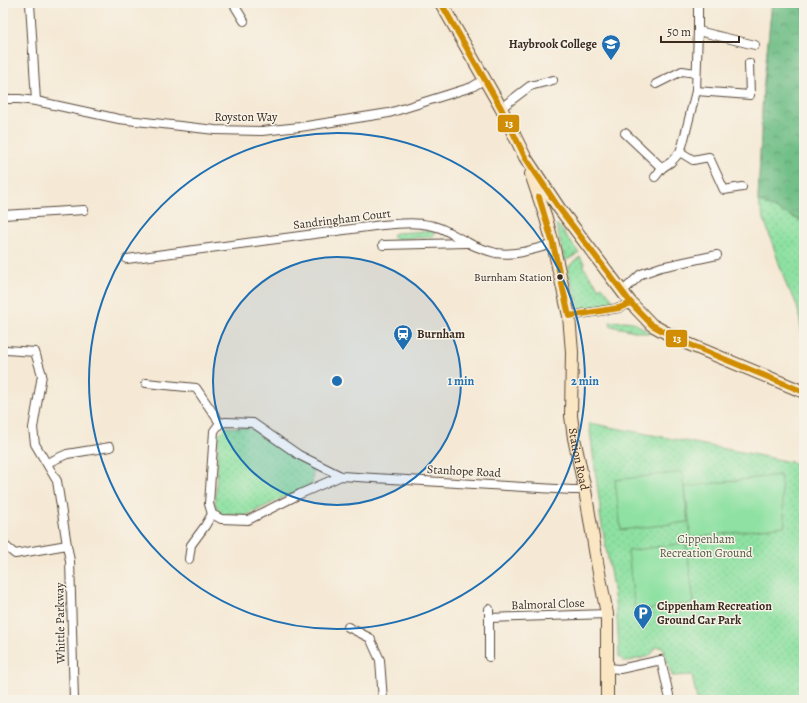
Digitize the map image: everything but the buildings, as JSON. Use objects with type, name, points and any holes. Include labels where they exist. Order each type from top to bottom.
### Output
[{"type":"street","points":[[30,3],[36,101]]},
{"type":"street","points":[[233,3],[244,21]]},
{"type":"street","points":[[441,3],[501,108],[525,157],[559,208],[631,303],[652,325],[681,341],[804,392]]},
{"type":"street","points":[[655,177],[662,168],[671,162],[680,152],[683,144],[696,91],[698,3]]},
{"type":"street","points":[[698,31],[755,45]]},
{"type":"street","points":[[696,91],[750,95],[750,63]]},
{"type":"street","points":[[656,84],[682,71],[696,73]]},
{"type":"street","name":"Royston Way","points":[[3,99],[36,101],[119,119],[215,130],[262,131],[300,127],[389,113],[472,87],[485,79]]},
{"type":"street","points":[[501,108],[530,86],[553,80]]},
{"type":"street","points":[[624,133],[662,168]]},
{"type":"street","points":[[680,152],[693,160],[709,157],[724,190],[742,187]]},
{"type":"street","name":"Station Road","points":[[525,157],[546,218],[569,316],[572,352],[571,416],[574,438],[586,490],[607,614],[607,700]]},
{"type":"street","points":[[546,218],[559,208]]},
{"type":"street","points":[[3,215],[84,210]]},
{"type":"street","name":"Sandringham Court","points":[[127,258],[382,225],[417,223],[436,227],[468,243],[495,252],[523,252],[553,244]]},
{"type":"street","points":[[383,245],[468,243]]},
{"type":"street","points":[[622,292],[641,274],[661,267],[717,255]]},
{"type":"street","points":[[569,316],[620,308],[631,303]]},
{"type":"street","name":"Whittle Parkway","points":[[3,350],[35,352],[42,375],[32,428],[35,444],[57,481],[66,545],[70,561],[74,700]]},
{"type":"street","points":[[146,383],[196,388],[220,424],[214,431],[209,504],[212,514],[191,545],[189,558]]},
{"type":"street","name":"Stanhope Road","points":[[220,424],[226,422],[253,423],[299,455],[341,476],[586,490]]},
{"type":"street","points":[[47,463],[67,454],[110,447]]},
{"type":"street","name":"Stanhope Road","points":[[212,514],[221,518],[248,520],[300,494],[341,476]]},
{"type":"street","points":[[3,544],[15,554],[66,545]]},
{"type":"street","points":[[490,609],[490,657]]},
{"type":"street","name":"Balmoral Close","points":[[490,618],[607,614]]},
{"type":"street","points":[[348,627],[370,638],[380,660],[383,700]]},
{"type":"street","points":[[608,668],[620,669],[661,660],[669,695]]},
{"type":"green space","points":[[772,3],[804,3],[804,344],[798,310],[794,298],[787,287],[758,201],[763,91]]},
{"type":"green space","points":[[772,3],[804,3],[804,222],[758,201],[763,91]]},
{"type":"green space","points":[[556,225],[558,225],[579,253],[565,261]]},
{"type":"green space","points":[[434,232],[434,235],[431,237],[394,239],[392,235],[395,233]]},
{"type":"green space","points":[[580,257],[585,264],[583,266],[599,288],[602,286],[614,301],[612,303],[582,309],[579,306],[568,269],[570,265]]},
{"type":"green space","points":[[610,322],[633,322],[649,332],[649,334],[611,326]]},
{"type":"green space","name":"Cippenham Recreation Ground","points":[[589,423],[804,465],[804,700],[697,700],[692,675],[672,676],[663,647],[656,647],[650,656],[625,662],[619,657],[619,639],[615,603],[600,514]]},
{"type":"green space","points":[[226,427],[249,428],[313,470],[312,484],[245,516],[221,514],[215,505],[219,434]]},
{"type":"green space","points":[[682,472],[688,522],[621,530],[615,480]]},
{"type":"green space","points":[[780,475],[785,526],[691,538],[685,487]]},
{"type":"green space","points":[[686,543],[694,603],[635,611],[628,551]]},
{"type":"transit line","name":"13","points":[[441,3],[501,108],[525,157],[559,208],[631,303],[652,325],[681,341],[804,392]]},
{"type":"transit line","name":"13","points":[[539,197],[553,244],[569,316],[619,308],[631,303]]},
{"type":"place","name":"Haybrook College","points":[[611,61]]},
{"type":"place","name":"Burnham Station","points":[[560,277]]},
{"type":"place","name":"Burnham","points":[[403,351]]},
{"type":"place","name":"Cippenham Recreation Ground Car Park","points":[[643,630]]}]
